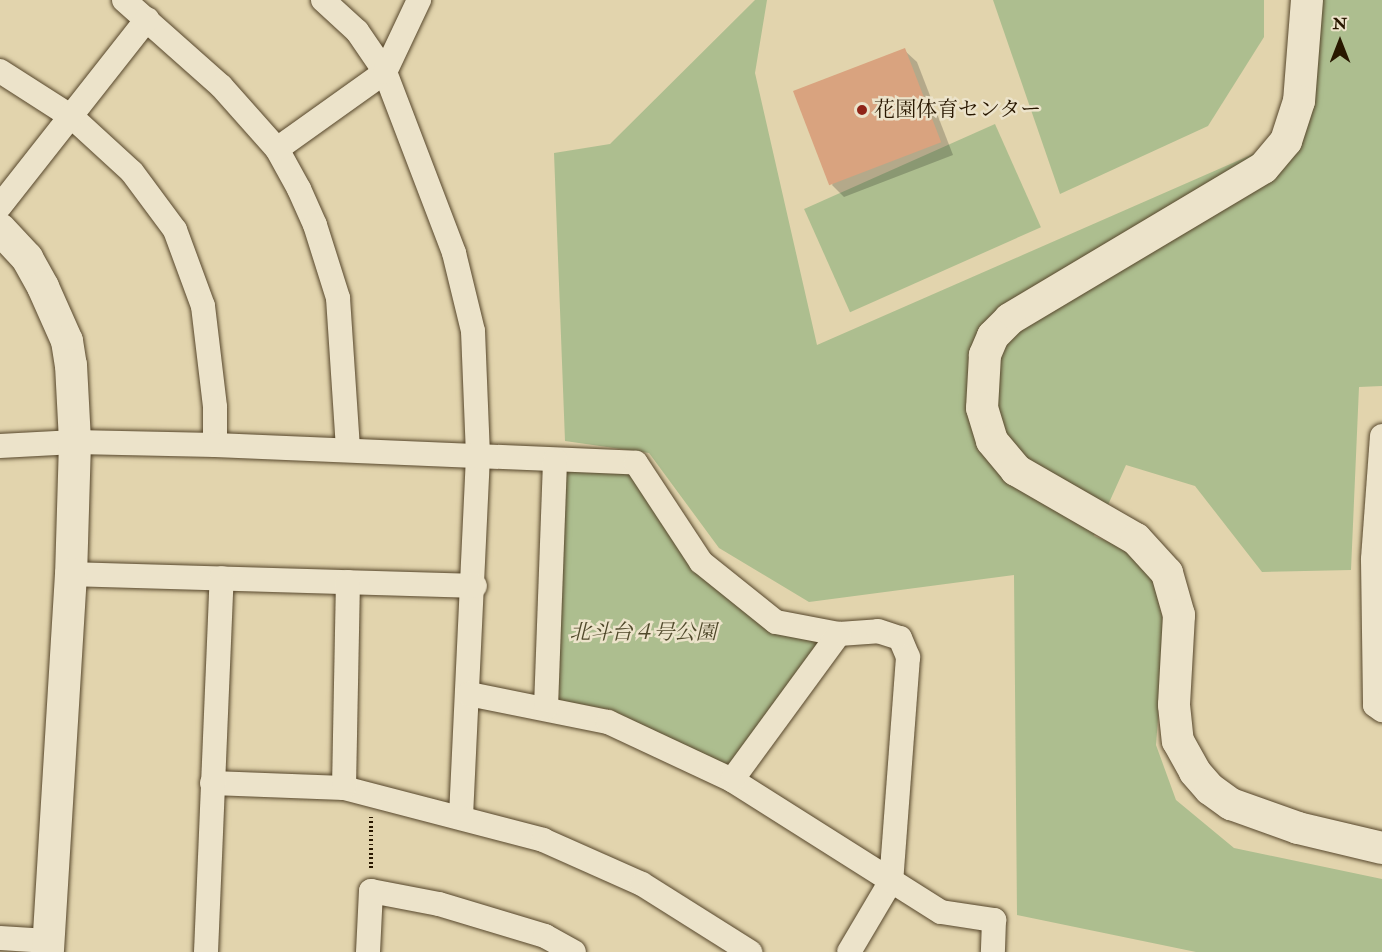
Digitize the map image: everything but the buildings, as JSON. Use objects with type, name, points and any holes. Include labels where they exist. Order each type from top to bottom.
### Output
[{"type":"street","points":[[124,0],[221,86],[277,149],[315,225],[338,298],[348,449]]},
{"type":"street","points":[[323,0],[357,31],[385,72],[457,265],[473,331],[478,456],[475,586],[461,818]]},
{"type":"street","points":[[277,149],[385,72],[419,0]]},
{"type":"street","points":[[1307,0],[1295,123],[1280,149],[1263,168],[1010,319],[993,336],[985,356],[982,408],[992,441],[1016,470],[1136,539],[1167,573],[1179,615],[1174,705],[1178,741],[1195,772],[1210,789],[1231,804],[1298,828],[1382,848]]},
{"type":"street","points":[[0,206],[147,19]]},
{"type":"street","points":[[0,71],[72,117],[132,172],[175,231],[203,306],[215,407],[215,445]]},
{"type":"street","points":[[0,229],[27,258],[67,341],[75,442],[71,573],[48,946],[0,938]]},
{"type":"street","points":[[1382,436],[1377,561],[1376,705],[1382,710]]},
{"type":"street","points":[[0,446],[75,442],[215,445],[636,463],[701,562],[776,622],[839,634],[878,631],[900,638],[908,657],[891,881],[849,952]]},
{"type":"street","points":[[546,706],[555,460]]},
{"type":"street","points":[[71,573],[475,586]]},
{"type":"street","points":[[206,952],[222,579]]},
{"type":"street","points":[[344,788],[348,582]]},
{"type":"street","points":[[732,780],[839,634]]},
{"type":"street","points":[[469,694],[546,706],[608,722],[732,780],[941,912],[994,920],[993,952]]},
{"type":"street","points":[[212,783],[344,788],[543,840],[642,884],[750,952]]},
{"type":"street","points":[[368,952],[371,891],[439,903],[545,936],[574,952]]},
{"type":"path","points":[[370,794],[371,891]]},
{"type":"green space","points":[[755,0],[767,0],[755,73],[817,345],[1283,141],[1299,0],[1382,0],[1382,386],[1359,387],[1351,570],[1262,572],[1195,486],[1126,465],[1094,536],[1124,548],[1153,580],[1165,628],[1156,745],[1176,800],[1234,848],[1382,879],[1382,952],[1196,952],[1017,915],[1014,575],[809,602],[719,548],[649,453],[565,441],[554,153],[610,144]]},
{"type":"green space","points":[[993,0],[1264,0],[1264,37],[1208,126],[1060,194]]},
{"type":"green space","points":[[995,124],[1041,227],[850,312],[804,209]]},
{"type":"green space","name":"北斗台４号公園","points":[[563,469],[632,472],[694,569],[825,640],[729,768],[612,710],[559,700]]},
{"type":"place","name":"花園体育センター","points":[[862,110]]}]
